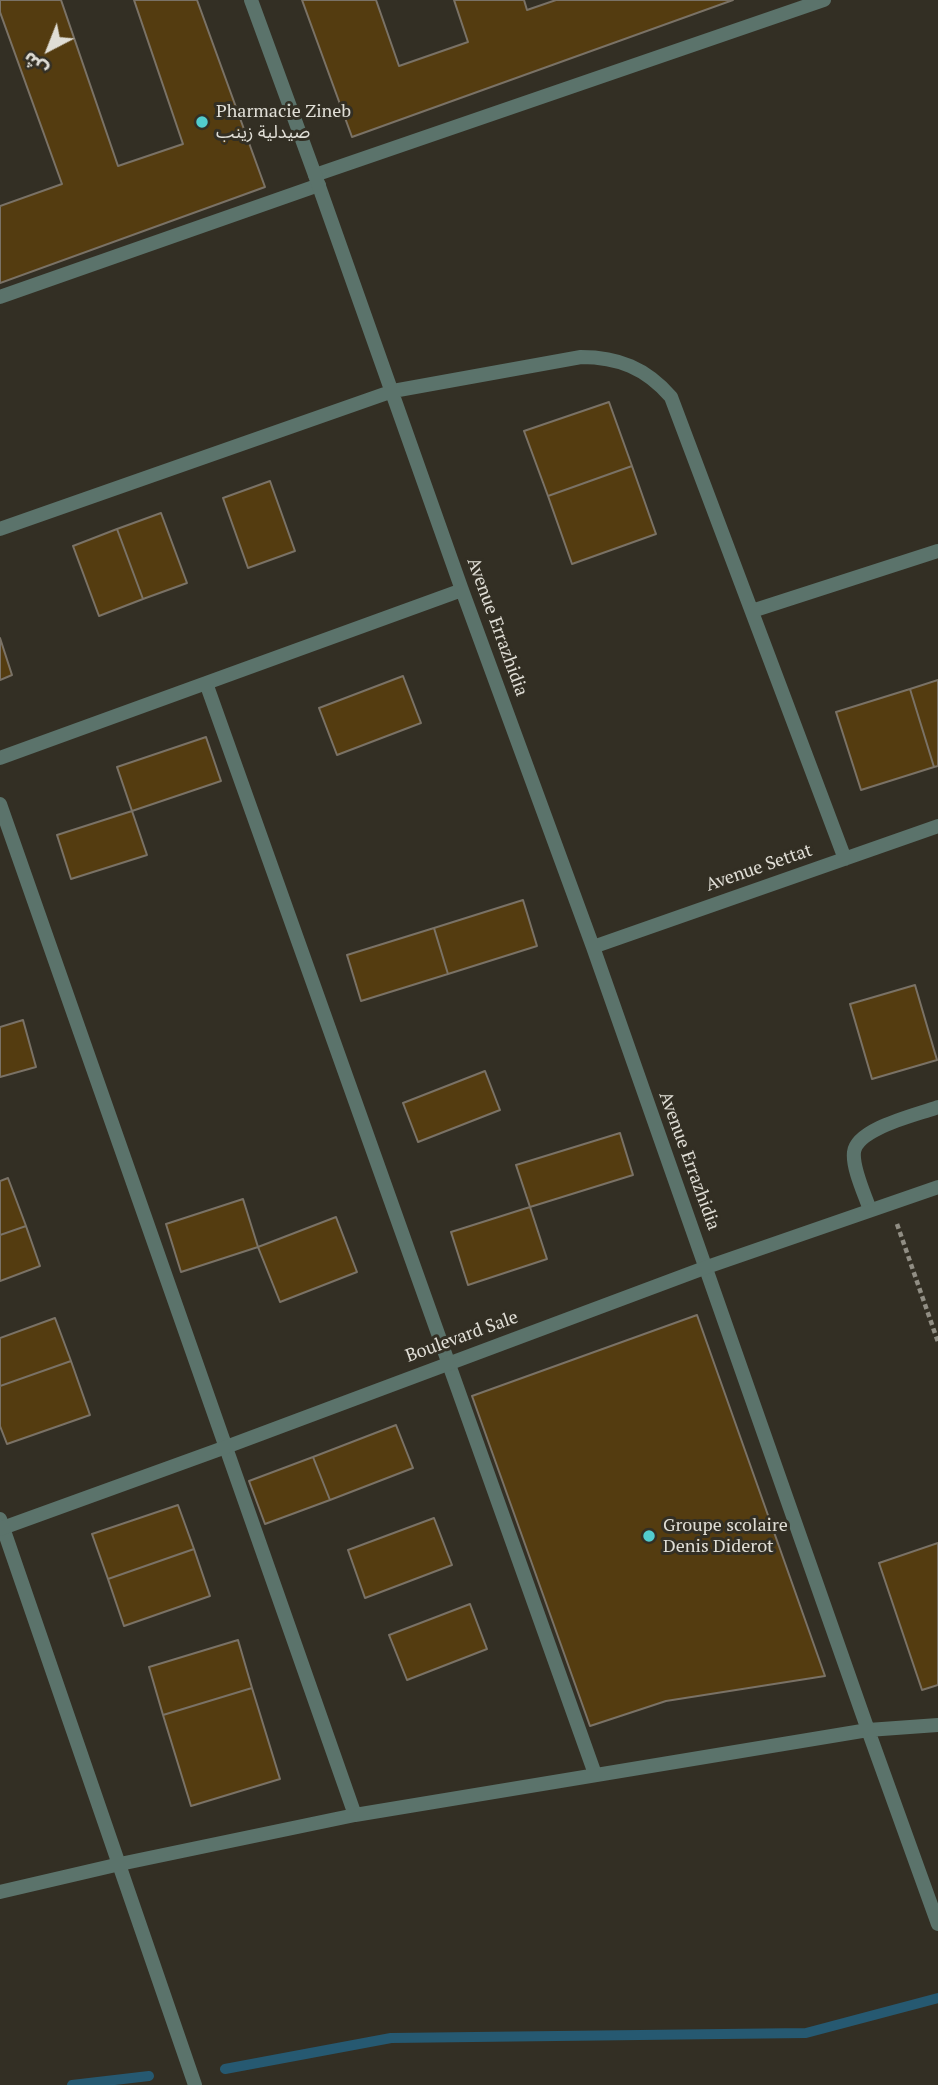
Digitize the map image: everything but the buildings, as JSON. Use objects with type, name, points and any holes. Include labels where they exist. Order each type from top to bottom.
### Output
[{"type":"street","name":"Avenue Errazhidia","points":[[251,0],[593,947],[938,1923]]},
{"type":"street","points":[[0,297],[317,180],[824,0]]},
{"type":"street","points":[[0,529],[393,391],[581,357],[617,360],[634,366],[648,374],[671,397],[845,859]]},
{"type":"street","points":[[752,611],[938,551]]},
{"type":"street","points":[[0,758],[462,590]]},
{"type":"street","points":[[206,683],[595,1774]]},
{"type":"street","points":[[0,804],[355,1815]]},
{"type":"street","name":"Avenue Settat","points":[[593,947],[938,826]]},
{"type":"street","points":[[870,1210],[855,1163],[854,1150],[857,1143],[870,1132],[938,1107]]},
{"type":"street","name":"Boulevard Sale","points":[[1,1525],[226,1447],[707,1268],[938,1187]]},
{"type":"street","points":[[1,1525],[195,2085]]},
{"type":"street","points":[[0,1892],[355,1815],[868,1730],[938,1726]]},
{"type":"path","points":[[890,1204],[938,1342]]},
{"type":"waterway","points":[[225,2069],[391,2038],[806,2033],[938,1998]]},
{"type":"waterway","points":[[72,2085],[149,2076]]},
{"type":"place","name":"Pharmacie Zineb صيدلية زينب","points":[[202,122]]},
{"type":"place","name":"Groupe scolaire Denis Diderot","points":[[649,1536]]}]
